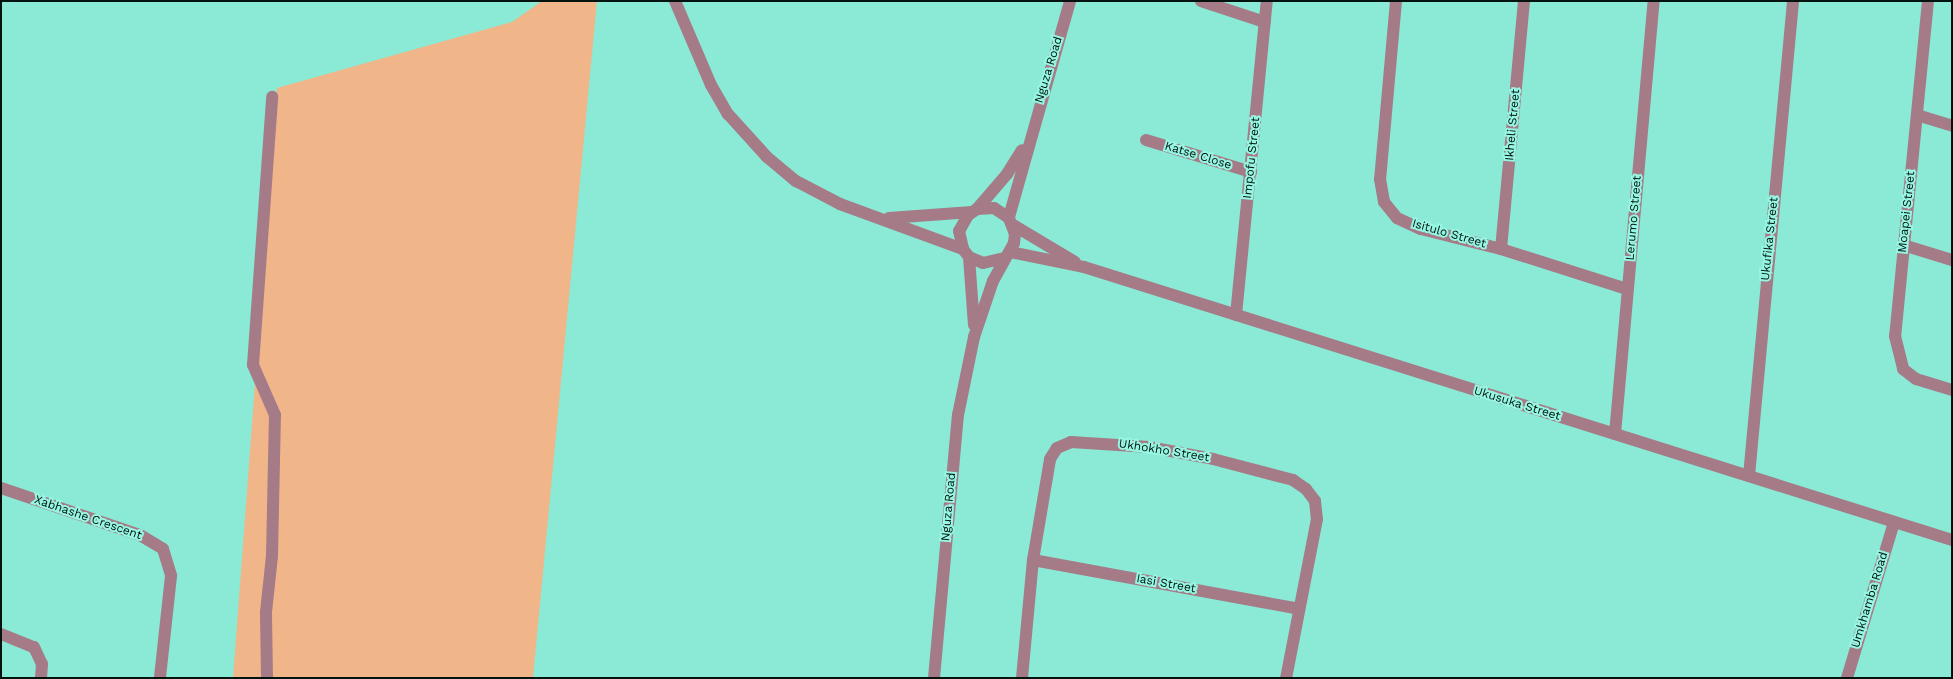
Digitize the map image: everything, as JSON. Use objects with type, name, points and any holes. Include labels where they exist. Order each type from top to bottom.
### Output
[{"type":"street","points":[[675,1],[710,85],[752,144],[796,181],[840,204],[884,218],[987,263],[1007,255],[1015,234],[1011,221],[994,208],[884,218]]},
{"type":"street","name":"Nguza Road","points":[[1011,221],[1028,140],[1070,1]]},
{"type":"street","points":[[1201,1],[1265,22]]},
{"type":"street","name":"Impofu Street","points":[[1236,315],[1267,1]]},
{"type":"street","name":"Isitulo Street","points":[[1396,1],[1380,179],[1384,202],[1397,218],[1421,229],[1501,249],[1627,289]]},
{"type":"street","name":"Ikheli Street","points":[[1501,249],[1524,1]]},
{"type":"street","name":"Lerumo Street","points":[[1614,434],[1654,1]]},
{"type":"street","name":"Ukufika Street","points":[[1749,476],[1793,1]]},
{"type":"street","name":"Moapei Street","points":[[1928,1],[1895,336],[1897,355],[1904,369],[1916,379],[1952,390]]},
{"type":"street","points":[[267,678],[266,612],[272,556],[275,415],[252,365],[272,97]]},
{"type":"street","points":[[1917,115],[1952,126]]},
{"type":"street","name":"Nguza Road","points":[[974,211],[1007,174],[1028,140]]},
{"type":"street","name":"Katse Close","points":[[1146,140],[1251,172]]},
{"type":"street","points":[[966,253],[959,231],[974,211]]},
{"type":"street","name":"Ukusuka Street","points":[[1011,221],[1084,267]]},
{"type":"street","points":[[1903,245],[1952,260]]},
{"type":"street","name":"Nguza Road","points":[[966,253],[974,337]]},
{"type":"street","name":"Nguza Road","points":[[934,678],[957,424],[974,337],[1007,255]]},
{"type":"street","name":"Ukusuka Street","points":[[1007,255],[1084,267],[1952,540]]},
{"type":"street","name":"Ukhokho Street","points":[[1022,678],[1033,560],[1050,459],[1057,448],[1071,442],[1109,443],[1177,452],[1293,480],[1306,488],[1315,501],[1317,519],[1286,678]]},
{"type":"street","name":"Xabhashe Crescent","points":[[1,488],[140,535],[163,550],[171,576],[160,678]]},
{"type":"street","name":"Umkhamba Road","points":[[1847,678],[1894,522]]},
{"type":"street","name":"Iasi Street","points":[[1033,560],[1299,609]]},
{"type":"street","points":[[1,634],[34,647],[42,664],[41,678]]},
{"type":"shaded area","points":[[542,1],[597,1],[533,678],[233,678],[277,88],[512,22]]}]
